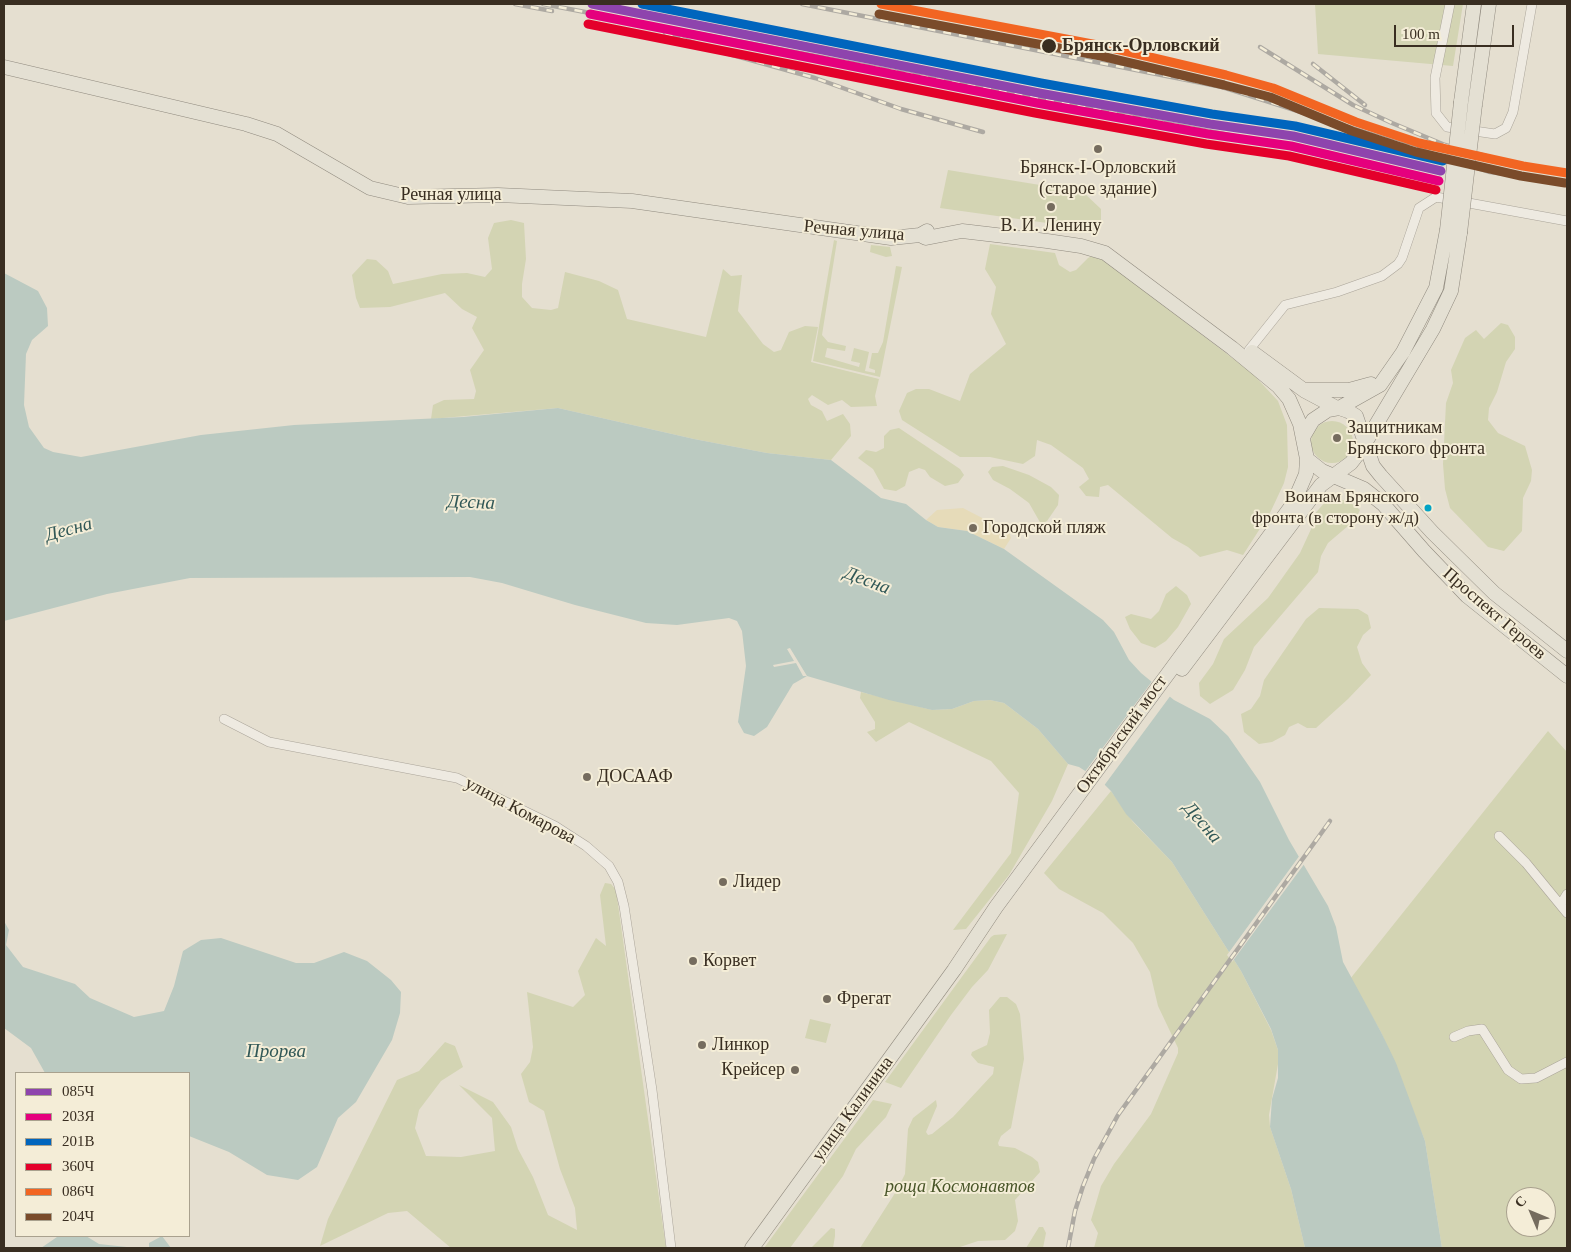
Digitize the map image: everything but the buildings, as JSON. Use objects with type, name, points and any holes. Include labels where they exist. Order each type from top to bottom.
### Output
[{"type":"main road","points":[[1252,566],[1321,485],[1356,458],[1433,329],[1451,291],[1454,231],[1468,104],[1474,4]]},
{"type":"main road","points":[[1468,104],[1489,4]]},
{"type":"main road","name":"Речная улица","points":[[4,67],[246,124],[276,134],[362,185],[408,197],[498,194],[632,201],[891,238],[920,235],[939,225],[964,223],[1062,235],[1104,244],[1118,251],[1305,391],[1338,408]]},
{"type":"main road","name":"Речная улица","points":[[920,235],[926,238],[962,231],[1081,246],[1105,254],[1244,357],[1278,386],[1295,412],[1303,437]]},
{"type":"main road","points":[[1252,566],[1293,504],[1306,474],[1307,459],[1303,437],[1308,427],[1320,414],[1338,408],[1380,385],[1403,352],[1436,288],[1454,231]]},
{"type":"main road","points":[[1305,391],[1312,388],[1349,390],[1370,385],[1382,376],[1397,356],[1403,352]]},
{"type":"main road","points":[[1338,408],[1356,416],[1365,441]]},
{"type":"main road","name":"Проспект Героев","points":[[1365,441],[1373,466],[1432,532],[1494,593],[1567,652]]},
{"type":"main road","points":[[1307,459],[1322,471],[1334,475]]},
{"type":"main road","name":"Проспект Героев","points":[[1334,475],[1364,489],[1383,504],[1467,596],[1567,676]]},
{"type":"main road","name":"Октябрьский мост","points":[[999,909],[1252,566]]},
{"type":"main road","name":"улица Калинина","points":[[752,1248],[999,909]]},
{"type":"street","points":[[1450,4],[1435,78],[1436,113],[1448,127],[1495,134],[1506,128],[1513,112],[1532,4]]},
{"type":"street","points":[[1249,350],[1286,305],[1337,292],[1382,276],[1398,264],[1402,258],[1419,208],[1436,197],[1567,221]]},
{"type":"street","name":"улица Комарова","points":[[224,719],[269,742],[457,778],[555,826],[586,846],[609,866],[618,882],[624,906],[652,1090],[671,1248]]},
{"type":"street","points":[[1499,836],[1526,862],[1567,912]]},
{"type":"street","points":[[1561,904],[1567,894]]},
{"type":"street","points":[[1454,1037],[1468,1031],[1482,1029],[1508,1070],[1521,1078],[1536,1078],[1567,1062]]},
{"type":"green space","points":[[1315,4],[1463,4],[1453,66],[1318,54]]},
{"type":"green space","points":[[948,170],[1083,192],[1101,209],[1101,222],[1090,229],[940,208]]},
{"type":"green space","points":[[511,220],[524,223],[526,259],[522,297],[532,308],[551,310],[558,308],[565,272],[599,281],[618,290],[627,319],[706,337],[723,269],[731,276],[742,275],[738,311],[763,344],[774,352],[781,350],[789,332],[805,326],[818,327],[811,362],[879,379],[875,396],[877,406],[851,407],[842,400],[828,405],[812,395],[808,399],[811,405],[822,411],[827,421],[843,414],[850,424],[851,436],[831,460],[767,453],[694,439],[558,408],[431,419],[433,405],[444,400],[474,399],[476,391],[470,370],[484,350],[472,328],[477,317],[462,309],[445,293],[390,307],[360,308],[356,298],[352,275],[367,259],[376,260],[388,271],[393,284],[442,274],[467,273],[485,277],[492,269],[488,238],[494,223]]},
{"type":"green space","points":[[834,240],[837,241],[822,335],[828,342],[846,346],[845,351],[827,348],[825,357],[859,367],[860,363],[851,361],[854,348],[869,352],[865,371],[875,373],[875,370],[869,368],[872,353],[878,353],[883,342],[896,266],[902,267],[880,377],[813,361]]},
{"type":"green space","points":[[990,244],[1055,253],[1059,265],[1070,272],[1076,270],[1088,258],[1096,254],[1252,373],[1278,401],[1287,425],[1288,467],[1284,483],[1270,513],[1243,555],[1227,550],[1200,557],[1188,547],[1172,538],[1108,485],[1100,487],[1099,497],[1086,496],[1079,487],[1089,479],[1083,468],[1051,445],[1037,440],[1035,456],[1023,464],[990,457],[960,457],[902,420],[899,411],[907,393],[916,389],[929,389],[960,401],[970,374],[1006,344],[991,314],[996,287],[985,269]]},
{"type":"green space","points":[[871,245],[890,247],[892,256],[886,257],[870,252]]},
{"type":"green space","points":[[1501,323],[1508,325],[1515,337],[1515,349],[1506,362],[1497,392],[1489,408],[1488,420],[1498,433],[1525,446],[1532,470],[1531,481],[1523,498],[1522,531],[1504,551],[1488,547],[1450,508],[1445,489],[1443,464],[1446,403],[1453,383],[1451,370],[1465,338],[1476,330],[1484,339]]},
{"type":"green space","points":[[1332,421],[1347,427],[1353,442],[1347,457],[1332,463],[1317,457],[1311,442],[1317,427]]},
{"type":"green space","points":[[899,428],[960,469],[964,475],[958,483],[945,486],[930,477],[925,470],[919,468],[909,472],[905,486],[896,491],[884,489],[873,469],[858,458],[866,450],[876,452],[884,448],[884,436],[890,430]]},
{"type":"green space","points":[[1003,466],[1029,475],[1051,487],[1059,495],[1058,505],[1047,521],[1041,524],[1029,503],[1010,489],[993,480],[988,472],[992,467]]},
{"type":"green space","points":[[1347,500],[1360,510],[1355,520],[1328,543],[1321,556],[1318,572],[1254,647],[1245,670],[1233,690],[1210,704],[1200,696],[1199,683],[1213,664],[1224,639],[1268,598],[1300,553],[1312,527],[1312,517],[1326,501]]},
{"type":"green space","points":[[1176,586],[1187,595],[1191,604],[1178,627],[1166,641],[1155,648],[1141,643],[1130,629],[1125,617],[1131,614],[1151,619],[1159,611],[1166,594]]},
{"type":"green space","points":[[1319,608],[1358,609],[1368,615],[1371,628],[1363,635],[1357,647],[1362,663],[1371,675],[1316,728],[1307,728],[1298,723],[1289,727],[1285,735],[1272,742],[1259,744],[1244,732],[1241,714],[1251,709],[1260,696],[1264,680],[1306,619]]},
{"type":"green space","points":[[861,692],[932,710],[952,709],[974,701],[990,700],[1004,703],[1038,729],[1068,764],[1052,801],[1009,875],[966,929],[953,930],[1011,853],[1019,793],[991,761],[909,722],[876,742],[867,732],[875,729],[875,722],[860,698]]},
{"type":"green space","points":[[1548,731],[1567,752],[1567,1248],[1442,1248],[1425,1141],[1381,1032],[1350,979]]},
{"type":"green space","points":[[1111,791],[1133,822],[1172,862],[1241,971],[1271,1030],[1278,1050],[1278,1064],[1269,1115],[1270,1127],[1291,1189],[1305,1248],[1094,1248],[1098,1233],[1091,1220],[1101,1186],[1114,1164],[1151,1114],[1178,1053],[1178,1048],[1158,1006],[1150,972],[1133,943],[1103,913],[1059,889],[1044,873]]},
{"type":"green space","points":[[605,883],[611,884],[616,890],[666,1248],[451,1248],[407,1211],[388,1213],[320,1246],[328,1219],[397,1080],[419,1071],[445,1042],[455,1046],[463,1067],[441,1081],[419,1110],[415,1128],[426,1156],[461,1157],[495,1151],[492,1118],[459,1085],[493,1102],[511,1127],[518,1149],[533,1177],[548,1215],[577,1230],[575,1208],[560,1169],[544,1111],[529,1102],[521,1074],[530,1062],[533,1047],[527,992],[573,1007],[585,995],[578,971],[596,938],[606,946],[600,895]]},
{"type":"green space","points":[[1007,934],[988,970],[972,987],[951,1015],[901,1088],[885,1082],[991,937]]},
{"type":"green space","name":"роща Космонавтов","points":[[1000,997],[1007,997],[1016,1004],[1020,1014],[1024,1059],[1011,1128],[1001,1136],[998,1143],[999,1146],[1015,1148],[1032,1157],[1038,1162],[1040,1172],[1015,1200],[1018,1221],[1015,1231],[1005,1240],[978,1241],[957,1248],[860,1248],[905,1174],[908,1129],[913,1118],[936,1100],[937,1106],[926,1132],[928,1135],[932,1134],[953,1117],[993,1074],[994,1067],[978,1063],[971,1055],[972,1052],[987,1045],[990,1033],[989,1010]]},
{"type":"green space","points":[[810,1019],[831,1024],[826,1043],[805,1038]]},
{"type":"green space","name":"роща Космонавтов","points":[[873,1100],[892,1104],[886,1117],[856,1149],[843,1176],[790,1248],[764,1248]]},
{"type":"green space","name":"роща Космонавтов","points":[[1039,1227],[1043,1227],[1046,1233],[1043,1248],[1026,1248]]},
{"type":"green space","points":[[831,1228],[835,1229],[833,1248],[811,1248]]},
{"type":"sand","name":"Городской пляж","points":[[963,508],[1009,532],[1011,538],[1004,549],[967,531],[938,527],[926,520],[937,510]]},
{"type":"water","name":"Десна","points":[[4,273],[38,291],[47,308],[48,326],[32,340],[26,354],[24,405],[29,427],[44,448],[53,452],[81,457],[201,435],[294,425],[463,417],[558,408],[694,439],[767,453],[831,460],[881,498],[906,504],[938,527],[967,531],[1004,549],[1103,620],[1114,632],[1129,660],[1141,673],[1174,700],[1210,719],[1228,736],[1260,782],[1289,840],[1328,906],[1336,927],[1343,962],[1396,1063],[1425,1141],[1442,1248],[1305,1248],[1291,1189],[1270,1127],[1272,1099],[1278,1078],[1278,1050],[1271,1029],[1241,971],[1172,862],[1126,814],[1111,791],[1101,781],[1079,767],[1068,764],[1038,729],[1004,703],[990,700],[974,701],[952,709],[932,710],[889,700],[807,676],[793,684],[767,727],[754,736],[744,733],[738,722],[746,666],[742,631],[737,621],[729,618],[677,625],[646,623],[575,605],[502,583],[470,577],[190,578],[107,594],[4,621]]},
{"type":"water","name":"Прорва","points":[[4,921],[9,930],[6,945],[23,967],[75,984],[90,998],[134,1017],[164,1011],[174,986],[183,951],[201,940],[221,938],[296,963],[314,963],[344,952],[367,961],[391,980],[401,992],[400,1013],[392,1040],[356,1102],[338,1118],[317,1167],[298,1180],[267,1175],[229,1152],[190,1136],[190,1072],[44,1072],[31,1048],[4,1028]]},
{"type":"water","points":[[57,1237],[88,1237],[99,1244],[136,1248],[41,1248]]},
{"type":"water","points":[[163,1237],[171,1248],[149,1248],[149,1243]]},
{"type":"pier","points":[[790,648],[807,676],[803,676],[796,663],[774,667],[773,665],[794,661],[787,649]]},
{"type":"pier","points":[[1153,680],[1171,695],[1103,787],[1084,773]]},
{"type":"pier","points":[[1300,855],[1305,863],[1232,962],[1227,955]]},
{"type":"railway","points":[[515,4],[552,11]]},
{"type":"railway","points":[[543,4],[1292,147]]},
{"type":"railway","points":[[802,4],[1222,87],[1490,172],[1549,180]]},
{"type":"railway","points":[[665,33],[718,51],[815,78],[901,109],[983,132]]},
{"type":"railway","points":[[1260,47],[1353,105],[1392,123],[1445,145],[1523,166]]},
{"type":"railway","points":[[1313,64],[1365,105]]},
{"type":"railway","points":[[1068,1248],[1075,1211],[1083,1186],[1094,1159],[1118,1115],[1330,821]]},
{"type":"transit line","name":"085Ч","points":[[592,4],[1039,93],[1210,124],[1293,136],[1441,171]]},
{"type":"transit line","name":"201В","points":[[642,4],[1041,83],[1212,114],[1295,126],[1443,161]]},
{"type":"transit line","name":"086Ч","points":[[881,4],[1103,46],[1226,75],[1273,88],[1356,122],[1419,143],[1523,166],[1567,173]]},
{"type":"transit line","name":"203Я","points":[[590,14],[1037,103],[1208,134],[1291,146],[1439,181]]},
{"type":"transit line","name":"204Ч","points":[[879,14],[1101,56],[1224,85],[1270,97],[1352,131],[1416,152],[1521,176],[1565,183]]},
{"type":"transit line","name":"360Ч","points":[[588,24],[1035,113],[1206,144],[1289,156],[1436,190]]},
{"type":"place","name":"Брянск-Орловский","points":[[1049,46]]},
{"type":"place","name":"Брянск-I-Орловский (старое здание)","points":[[1098,149]]},
{"type":"place","name":"В. И. Ленину","points":[[1051,207]]},
{"type":"place","name":"Защитникам Брянского фронта","points":[[1337,438]]},
{"type":"place","name":"Воинам Брянского фронта (в сторону ж/д)","points":[[1428,508]]},
{"type":"place","name":"Городской пляж","points":[[973,528]]},
{"type":"place","name":"ДОСААФ","points":[[587,777]]},
{"type":"place","name":"Лидер","points":[[723,882]]},
{"type":"place","name":"Корвет","points":[[693,961]]},
{"type":"place","name":"Фрегат","points":[[827,999]]},
{"type":"place","name":"Линкор","points":[[702,1045]]},
{"type":"place","name":"Крейсер","points":[[795,1070]]}]
